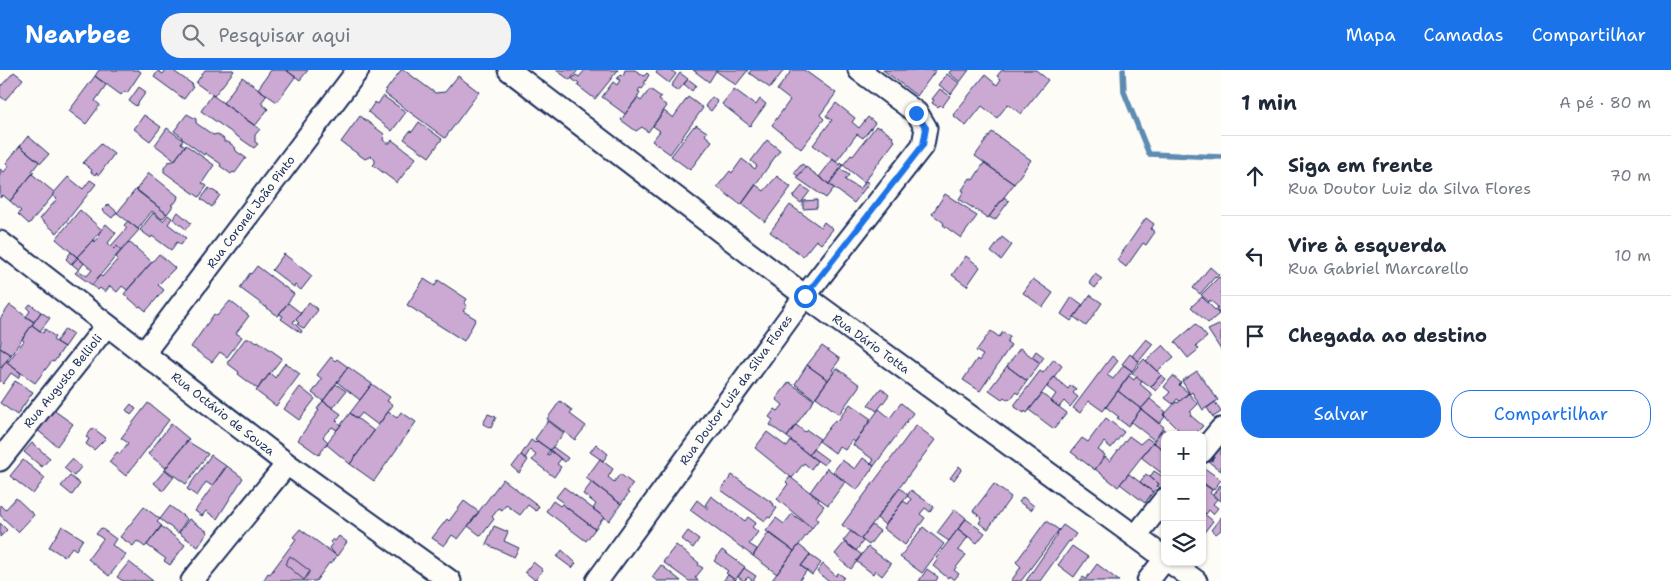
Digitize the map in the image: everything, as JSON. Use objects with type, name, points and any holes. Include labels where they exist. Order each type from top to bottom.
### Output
[{"type":"street","name":"Rua Coronel João Pinto","points":[[144,353],[358,70]]},
{"type":"street","name":"Rua Dário Totta","points":[[509,70],[805,296],[1161,556]]},
{"type":"street","name":"Rua Doutor Luiz da Silva Flores","points":[[597,581],[805,296],[923,145],[926,128],[916,113],[859,70]]},
{"type":"street","name":"Rua Octávio de Souza","points":[[0,242],[287,464],[450,581]]},
{"type":"street","name":"Rua Augusto Bellioli","points":[[0,460],[107,325]]},
{"type":"street","points":[[1206,447],[1221,429]]},
{"type":"street","points":[[192,581],[287,464]]},
{"type":"street","points":[[1135,537],[1161,504]]},
{"type":"street","points":[[1148,581],[1161,564]]},
{"type":"street","points":[[1175,566],[1196,581]]},
{"type":"building","points":[[99,70],[138,70],[141,72],[127,93],[124,91],[121,95],[95,76]]},
{"type":"building","points":[[166,70],[172,70],[192,84],[191,86],[193,87],[184,99],[154,77],[158,71],[163,74]]},
{"type":"building","points":[[205,70],[234,71],[214,96],[196,83]]},
{"type":"building","points":[[271,70],[286,70],[295,77],[277,102],[258,89]]},
{"type":"building","points":[[286,70],[308,70],[300,80]]},
{"type":"building","points":[[401,70],[404,70],[435,93],[445,92],[458,76],[479,92],[445,138],[384,93]]},
{"type":"building","points":[[556,70],[578,70],[570,80]]},
{"type":"building","points":[[585,70],[618,70],[595,99],[572,79],[576,75],[579,77]]},
{"type":"building","points":[[625,70],[635,70],[644,76],[647,73],[649,75],[644,83],[646,84],[642,89],[640,88],[636,100],[625,114],[602,97],[613,82],[617,85],[620,80],[617,79],[621,74],[623,76]]},
{"type":"building","points":[[658,70],[671,70],[676,74],[669,83],[656,73]]},
{"type":"building","points":[[693,70],[748,70],[736,85],[716,71],[709,82]]},
{"type":"building","points":[[751,70],[784,70],[770,88],[749,73]]},
{"type":"building","points":[[792,70],[804,70],[836,93],[820,115],[824,119],[801,149],[772,125],[790,100],[777,90]]},
{"type":"building","points":[[883,70],[936,70],[917,96]]},
{"type":"building","points":[[951,70],[969,70],[960,82],[949,73]]},
{"type":"building","points":[[1002,70],[1036,70],[1048,80],[1021,114],[1008,104],[997,118],[982,106],[966,126],[953,115],[985,75],[997,85],[1001,79],[997,76]]},
{"type":"building","points":[[14,72],[23,79],[5,100],[0,96],[0,87]]},
{"type":"building","points":[[680,73],[688,79],[678,91],[671,86]]},
{"type":"building","points":[[947,74],[959,83],[951,94],[939,85]]},
{"type":"building","points":[[95,76],[106,85],[95,101],[100,105],[86,124],[69,111]]},
{"type":"building","points":[[242,77],[267,95],[261,103],[268,109],[255,126],[223,103]]},
{"type":"building","points":[[688,79],[696,85],[692,91],[684,84]]},
{"type":"building","points":[[139,87],[146,92],[136,106],[129,101]]},
{"type":"building","points":[[650,89],[661,97],[659,100],[667,106],[648,132],[642,127],[636,131],[621,120],[637,98],[641,101]]},
{"type":"building","points":[[734,89],[756,105],[760,99],[766,104],[750,126],[722,104]]},
{"type":"building","points":[[940,89],[950,96],[942,107],[940,105],[938,107],[932,103],[934,100],[932,99]]},
{"type":"building","points":[[212,95],[260,129],[255,135],[255,142],[258,144],[254,148],[201,111]]},
{"type":"building","points":[[383,96],[406,112],[392,131],[368,112],[375,102],[378,104]]},
{"type":"building","points":[[688,97],[703,108],[670,154],[652,141],[660,131],[653,126],[664,111],[673,118]]},
{"type":"building","points":[[712,97],[718,102],[711,111],[705,106]]},
{"type":"building","points":[[836,103],[855,118],[852,122],[859,128],[868,117],[875,123],[863,138],[857,134],[836,162],[813,145],[832,120],[826,116]]},
{"type":"building","points":[[187,114],[196,119],[196,123],[213,135],[217,134],[224,139],[224,142],[228,142],[235,147],[236,151],[246,158],[235,173],[231,174],[220,166],[221,164],[205,153],[204,155],[174,131]]},
{"type":"building","points":[[144,115],[161,127],[150,141],[134,129]]},
{"type":"building","points":[[360,116],[384,134],[383,140],[387,143],[390,143],[392,140],[416,158],[397,183],[373,165],[375,160],[371,156],[365,159],[341,142]]},
{"type":"building","points":[[419,122],[442,139],[429,157],[404,139]]},
{"type":"building","points":[[696,125],[707,132],[705,135],[712,141],[690,170],[671,156]]},
{"type":"building","points":[[876,126],[893,137],[892,139],[895,141],[864,182],[843,165],[851,155],[853,156]]},
{"type":"building","points":[[167,128],[183,140],[181,143],[185,146],[175,160],[155,145]]},
{"type":"building","points":[[992,132],[1031,160],[1014,184],[975,156]]},
{"type":"building","points":[[28,136],[49,154],[41,163],[20,146]]},
{"type":"building","points":[[767,140],[780,150],[741,205],[717,187],[730,171],[732,173],[742,159],[755,169],[757,166],[751,161]]},
{"type":"building","points":[[101,144],[114,154],[99,175],[96,173],[95,175],[83,163]]},
{"type":"building","points":[[186,145],[214,165],[202,183],[207,186],[199,197],[164,172],[168,162],[174,161]]},
{"type":"building","points":[[20,146],[39,162],[32,171],[34,172],[10,201],[3,195],[0,198],[0,169],[4,172],[9,166],[6,163]]},
{"type":"building","points":[[833,159],[840,165],[841,163],[843,165],[829,184],[819,177]]},
{"type":"building","points":[[984,163],[1014,184],[988,218],[959,199],[964,191],[962,190],[970,178],[973,180]]},
{"type":"building","points":[[802,164],[806,167],[798,176],[794,173]]},
{"type":"building","points":[[806,167],[834,188],[826,198],[797,178]]},
{"type":"building","points":[[840,169],[849,175],[845,180],[860,189],[866,181],[869,183],[854,203],[829,184]]},
{"type":"building","points":[[149,173],[178,196],[167,214],[136,190]]},
{"type":"building","points":[[32,174],[55,193],[29,224],[18,214],[21,211],[10,201]]},
{"type":"building","points":[[777,176],[791,187],[765,222],[742,204],[756,185],[764,191]]},
{"type":"building","points":[[68,177],[83,189],[90,180],[96,184],[57,233],[40,219],[57,199],[52,195]]},
{"type":"building","points":[[802,186],[810,191],[801,203],[793,197]]},
{"type":"building","points":[[209,188],[220,195],[212,207],[201,199]]},
{"type":"building","points":[[136,189],[167,214],[162,219],[152,211],[138,229],[117,213]]},
{"type":"building","points":[[945,194],[977,216],[961,238],[932,214]]},
{"type":"building","points":[[1004,197],[1009,201],[995,220],[989,217]]},
{"type":"building","points":[[817,200],[817,208],[803,209],[803,201]]},
{"type":"building","points":[[108,204],[117,212],[112,218],[102,210]]},
{"type":"building","points":[[790,205],[821,227],[824,222],[833,229],[821,244],[816,240],[803,256],[770,232]]},
{"type":"building","points":[[80,210],[102,230],[77,257],[56,239]]},
{"type":"building","points":[[178,212],[191,223],[186,229],[173,219]]},
{"type":"building","points":[[153,213],[163,221],[168,215],[172,218],[168,224],[186,238],[181,245],[177,242],[171,250],[140,230]]},
{"type":"building","points":[[1146,218],[1154,224],[1151,229],[1155,232],[1146,245],[1143,243],[1126,267],[1117,260]]},
{"type":"building","points":[[128,221],[139,230],[121,250],[117,246],[114,249],[111,246],[127,228],[124,225]]},
{"type":"building","points":[[106,224],[116,233],[108,243],[114,249],[117,246],[121,250],[92,285],[75,273],[78,270],[87,276],[92,270],[77,257],[93,240],[95,242],[100,236],[98,234]]},
{"type":"building","points":[[1002,237],[1012,245],[1001,260],[991,252]]},
{"type":"building","points":[[129,242],[152,262],[127,290],[122,286],[117,292],[110,286],[105,292],[100,288],[98,290],[92,285],[118,259],[116,257]]},
{"type":"building","points":[[71,252],[77,257],[71,264],[66,259]]},
{"type":"building","points":[[159,254],[175,268],[158,285],[164,290],[146,311],[124,294]]},
{"type":"building","points":[[284,254],[312,276],[301,290],[295,285],[294,287],[272,270]]},
{"type":"building","points":[[966,256],[980,267],[967,286],[952,275]]},
{"type":"building","points":[[78,258],[84,263],[79,270],[72,264]]},
{"type":"building","points":[[257,266],[294,294],[278,316],[240,288]]},
{"type":"building","points":[[1210,267],[1219,275],[1200,294],[1193,288]]},
{"type":"building","points":[[1095,274],[1102,279],[1095,288],[1089,283]]},
{"type":"building","points":[[1219,277],[1221,279],[1221,311],[1219,313],[1216,309],[1218,307],[1201,295]]},
{"type":"building","points":[[424,279],[435,286],[438,280],[467,299],[464,304],[467,306],[463,311],[476,319],[464,341],[407,305]]},
{"type":"building","points":[[1033,279],[1053,293],[1043,307],[1023,293]]},
{"type":"building","points":[[1090,295],[1102,303],[1086,326],[1074,317]]},
{"type":"building","points":[[1072,297],[1083,305],[1071,321],[1061,314]]},
{"type":"building","points":[[1202,297],[1219,314],[1208,323],[1191,307]]},
{"type":"building","points":[[230,301],[249,316],[236,333],[242,337],[227,357],[220,352],[212,362],[191,347],[214,314],[217,316]]},
{"type":"building","points":[[309,302],[318,310],[304,329],[297,324],[299,323],[296,320]]},
{"type":"building","points":[[288,303],[301,313],[293,322],[302,331],[301,333],[281,319],[283,316],[279,314]]},
{"type":"building","points":[[30,304],[41,312],[34,322],[26,317],[30,311],[27,308]]},
{"type":"building","points":[[10,305],[34,322],[11,355],[0,348],[0,319]]},
{"type":"building","points":[[41,312],[50,318],[40,331],[32,325]]},
{"type":"building","points":[[1196,324],[1207,337],[1196,346],[1199,349],[1188,358],[1175,342]]},
{"type":"building","points":[[1221,324],[1221,350],[1208,330]]},
{"type":"building","points":[[32,325],[43,333],[45,329],[55,337],[53,340],[64,347],[54,362],[52,361],[35,383],[7,363],[24,341],[22,339]]},
{"type":"building","points":[[65,329],[73,334],[64,347],[56,342]]},
{"type":"building","points":[[991,331],[999,337],[1003,332],[1010,337],[1007,342],[1011,345],[980,391],[963,380],[977,359],[979,361],[983,355],[976,351]]},
{"type":"building","points":[[245,339],[258,341],[282,358],[263,380],[258,389],[227,363]]},
{"type":"building","points":[[1146,339],[1153,344],[1139,361],[1132,356]]},
{"type":"building","points":[[1163,345],[1174,357],[1157,371],[1146,361]]},
{"type":"building","points":[[822,346],[840,359],[828,380],[807,365]]},
{"type":"building","points":[[0,348],[11,355],[1,368],[0,367]]},
{"type":"building","points":[[1020,348],[1040,363],[1027,381],[1007,366]]},
{"type":"building","points":[[1036,351],[1044,357],[1040,363],[1032,357]]},
{"type":"building","points":[[1130,354],[1139,362],[1132,371],[1122,364]]},
{"type":"building","points":[[1112,356],[1118,361],[1107,375],[1113,379],[1124,365],[1132,371],[1103,411],[1089,401],[1080,413],[1073,408]]},
{"type":"building","points":[[331,357],[348,367],[323,401],[312,393],[322,379],[317,375]]},
{"type":"building","points":[[1054,359],[1062,366],[1027,413],[1015,407],[1015,404],[1040,371],[1043,373]]},
{"type":"building","points":[[1144,359],[1161,375],[1151,387],[1132,373]]},
{"type":"building","points":[[7,360],[9,361],[7,363],[21,373],[18,378],[11,373],[3,384],[0,381],[0,370]]},
{"type":"building","points":[[285,363],[300,374],[276,406],[256,391],[270,373],[275,378]]},
{"type":"building","points":[[807,365],[828,380],[814,399],[795,384]]},
{"type":"building","points":[[1007,366],[1027,381],[1018,394],[1016,392],[1008,400],[1004,397],[1002,399],[989,390]]},
{"type":"building","points":[[348,367],[372,384],[360,400],[337,382]]},
{"type":"building","points":[[837,368],[860,385],[839,414],[816,397]]},
{"type":"building","points":[[1197,371],[1218,400],[1203,410],[1192,392],[1190,394],[1182,381]]},
{"type":"building","points":[[1161,375],[1166,379],[1156,391],[1151,387]]},
{"type":"building","points":[[1129,376],[1134,380],[1136,377],[1142,382],[1140,384],[1153,395],[1141,409],[1118,391]]},
{"type":"building","points":[[1173,376],[1181,383],[1179,385],[1189,393],[1180,401],[1177,399],[1173,404],[1165,398],[1170,392],[1164,387]]},
{"type":"building","points":[[1054,377],[1068,389],[1071,385],[1076,389],[1073,393],[1078,397],[1070,407],[1064,401],[1059,407],[1051,401],[1056,394],[1047,387]]},
{"type":"building","points":[[15,381],[33,392],[17,415],[0,403]]},
{"type":"building","points":[[789,382],[814,400],[787,437],[770,425],[773,420],[769,417],[775,409],[778,411],[783,405],[776,399]]},
{"type":"building","points":[[336,384],[346,391],[333,408],[323,401]]},
{"type":"building","points":[[372,384],[390,397],[387,401],[393,405],[378,425],[362,413],[357,419],[350,413]]},
{"type":"building","points":[[300,387],[315,399],[299,420],[284,409]]},
{"type":"building","points":[[881,388],[889,395],[877,411],[868,405]]},
{"type":"building","points":[[1118,391],[1141,409],[1128,426],[1106,407]]},
{"type":"building","points":[[1188,393],[1198,404],[1190,412],[1192,413],[1190,415],[1203,426],[1198,431],[1180,431],[1164,415],[1176,402],[1178,403]]},
{"type":"building","points":[[1042,394],[1067,413],[1054,429],[1029,410]]},
{"type":"building","points":[[1150,399],[1166,412],[1163,415],[1165,417],[1159,424],[1141,409]]},
{"type":"building","points":[[323,401],[341,414],[336,420],[341,425],[337,430],[332,427],[325,434],[323,437],[328,442],[319,455],[298,440]]},
{"type":"building","points":[[560,401],[572,410],[570,414],[586,426],[575,440],[547,419]]},
{"type":"building","points":[[1215,402],[1221,412],[1213,417],[1207,408]]},
{"type":"building","points":[[148,403],[169,420],[126,476],[109,462],[117,452],[120,454],[128,443],[121,438]]},
{"type":"building","points":[[901,403],[913,413],[874,466],[871,464],[874,460],[853,445],[879,409],[890,418]]},
{"type":"building","points":[[131,404],[136,409],[131,415],[126,410]]},
{"type":"building","points":[[850,404],[871,419],[855,442],[852,440],[845,450],[839,446],[835,453],[819,441],[835,420],[837,422]]},
{"type":"building","points":[[52,409],[73,424],[57,446],[36,429]]},
{"type":"building","points":[[1141,409],[1164,427],[1154,440],[1131,422]]},
{"type":"building","points":[[388,412],[397,418],[401,412],[416,422],[374,481],[350,464]]},
{"type":"building","points":[[350,413],[374,431],[350,464],[326,444]]},
{"type":"building","points":[[488,414],[496,417],[491,428],[483,424]]},
{"type":"building","points":[[1106,418],[1124,432],[1111,448],[1104,442],[1098,450],[1105,455],[1095,470],[1071,452],[1082,438],[1088,442]]},
{"type":"building","points":[[548,421],[564,433],[550,450],[535,439]]},
{"type":"building","points":[[171,424],[189,439],[166,468],[148,454]]},
{"type":"building","points":[[796,425],[805,432],[807,430],[820,439],[809,455],[787,437]]},
{"type":"building","points":[[916,425],[935,440],[861,539],[842,525]]},
{"type":"building","points":[[93,428],[106,438],[94,450],[86,444],[89,439],[86,437]]},
{"type":"building","points":[[767,432],[787,447],[791,441],[817,461],[811,469],[804,463],[792,478],[755,448]]},
{"type":"building","points":[[1161,432],[1161,448],[1153,442]]},
{"type":"building","points":[[1129,436],[1140,444],[1147,438],[1153,442],[1118,487],[1095,469],[1105,457],[1110,461]]},
{"type":"building","points":[[531,440],[535,443],[537,441],[550,450],[547,454],[549,455],[551,451],[561,459],[557,464],[561,467],[554,477],[532,460],[536,455],[530,450],[525,458],[521,455]]},
{"type":"building","points":[[187,441],[208,454],[186,484],[165,469]]},
{"type":"building","points":[[1153,442],[1161,448],[1161,473],[1141,457]]},
{"type":"building","points":[[32,443],[50,458],[42,467],[24,452]]},
{"type":"building","points":[[596,444],[608,454],[603,461],[590,452]]},
{"type":"building","points":[[553,447],[568,458],[565,462],[550,450]]},
{"type":"building","points":[[1221,447],[1221,471],[1209,462],[1213,460]]},
{"type":"building","points":[[813,449],[828,460],[824,465],[809,455]]},
{"type":"building","points":[[211,455],[226,466],[212,486],[206,482],[197,496],[187,489]]},
{"type":"building","points":[[521,455],[528,460],[519,473],[512,467]]},
{"type":"building","points":[[863,458],[874,466],[857,490],[833,472],[842,460],[855,469]]},
{"type":"building","points":[[72,459],[81,467],[74,476],[64,468]]},
{"type":"building","points":[[600,459],[613,469],[608,477],[614,482],[620,474],[633,484],[621,504],[586,478]]},
{"type":"building","points":[[23,460],[45,478],[33,494],[10,476]]},
{"type":"building","points":[[227,466],[243,478],[217,519],[206,511],[202,516],[195,511]]},
{"type":"building","points":[[959,466],[962,469],[954,480],[950,478]]},
{"type":"building","points":[[827,468],[845,482],[828,505],[810,492]]},
{"type":"building","points":[[1206,469],[1221,480],[1213,490],[1206,485]]},
{"type":"building","points":[[165,470],[174,477],[163,491],[154,483]]},
{"type":"building","points":[[1154,471],[1161,475],[1161,489],[1157,486],[1159,484],[1150,477]]},
{"type":"building","points":[[1129,474],[1153,492],[1145,503],[1120,484]]},
{"type":"building","points":[[1146,474],[1159,484],[1153,492],[1140,482]]},
{"type":"building","points":[[732,475],[774,504],[777,508],[770,518],[768,517],[765,521],[721,490]]},
{"type":"building","points":[[70,476],[80,484],[72,495],[61,486]]},
{"type":"building","points":[[790,477],[819,499],[818,501],[824,506],[815,518],[818,520],[812,528],[777,499],[788,484],[786,482]]},
{"type":"building","points":[[503,479],[539,506],[536,511],[528,505],[520,515],[506,505],[502,510],[499,508],[492,517],[494,519],[481,536],[468,526]]},
{"type":"building","points":[[592,482],[621,504],[609,521],[593,509],[596,504],[583,494]]},
{"type":"building","points":[[994,484],[1011,497],[988,529],[979,523],[982,518],[973,511]]},
{"type":"building","points":[[1206,486],[1212,490],[1210,493],[1217,499],[1213,504],[1218,508],[1213,514],[1209,510],[1206,514]]},
{"type":"building","points":[[1221,486],[1221,501],[1213,495]]},
{"type":"building","points":[[564,487],[604,517],[595,529],[562,504],[563,502],[556,497]]},
{"type":"building","points":[[900,488],[908,495],[885,525],[877,518]]},
{"type":"building","points":[[911,490],[934,507],[930,512],[925,508],[920,514],[925,518],[905,545],[883,528],[903,501],[908,504],[911,499],[907,496]]},
{"type":"building","points":[[711,496],[745,521],[748,517],[756,523],[752,527],[758,532],[749,544],[757,549],[753,556],[690,510],[697,500],[708,509],[709,507],[705,505]]},
{"type":"building","points":[[1023,497],[1034,506],[1031,510],[1019,502]]},
{"type":"building","points":[[16,498],[34,515],[18,532],[0,515],[0,505],[5,510]]},
{"type":"building","points":[[464,501],[479,512],[458,539],[452,535],[444,546],[432,538],[447,519],[449,521]]},
{"type":"building","points":[[553,501],[560,506],[562,504],[595,529],[586,541],[546,511]]},
{"type":"building","points":[[170,506],[187,519],[178,533],[160,519]]},
{"type":"building","points":[[144,507],[160,519],[157,522],[162,526],[145,547],[137,541],[133,546],[120,537]]},
{"type":"building","points":[[955,509],[966,518],[949,541],[937,533]]},
{"type":"building","points":[[792,514],[812,528],[794,551],[766,531],[776,518],[784,524]]},
{"type":"building","points":[[1206,515],[1213,521],[1206,530]]},
{"type":"building","points":[[1221,517],[1221,530],[1216,534],[1211,530]]},
{"type":"building","points":[[189,519],[208,532],[198,547],[179,533]]},
{"type":"building","points":[[966,519],[985,533],[977,543],[958,529]]},
{"type":"building","points":[[1046,521],[1059,530],[1021,581],[1011,581],[1021,567],[1016,562]]},
{"type":"building","points":[[0,523],[7,530],[0,537]]},
{"type":"building","points":[[872,525],[880,531],[869,545],[861,539]]},
{"type":"building","points":[[1063,525],[1076,534],[1040,581],[1026,581],[1058,534]]},
{"type":"building","points":[[62,526],[83,539],[76,550],[72,547],[65,557],[49,547]]},
{"type":"building","points":[[161,526],[185,545],[170,565],[164,561],[166,559],[147,545]]},
{"type":"building","points":[[494,526],[508,532],[504,541],[519,548],[514,557],[486,544]]},
{"type":"building","points":[[923,527],[944,544],[922,573],[900,557]]},
{"type":"building","points":[[101,528],[116,539],[112,545],[126,555],[109,576],[88,559],[103,539],[96,534]]},
{"type":"building","points":[[300,529],[337,556],[331,564],[329,563],[316,581],[263,581],[296,539],[293,537]]},
{"type":"building","points":[[958,529],[968,537],[958,550],[966,555],[954,570],[959,574],[954,580],[949,576],[948,578],[933,566],[938,559],[936,558]]},
{"type":"building","points":[[688,531],[699,539],[693,548],[682,539]]},
{"type":"building","points":[[851,531],[863,541],[856,551],[843,541]]},
{"type":"building","points":[[769,532],[794,551],[777,574],[753,556]]},
{"type":"building","points":[[339,536],[347,542],[337,556],[329,548],[332,544],[330,542],[333,539],[335,541]]},
{"type":"building","points":[[845,542],[862,555],[851,569],[835,554]]},
{"type":"building","points":[[676,545],[703,568],[695,578],[699,581],[689,581],[663,562]]},
{"type":"building","points":[[799,545],[810,554],[801,566],[807,570],[799,581],[772,580]]},
{"type":"building","points":[[1072,546],[1088,557],[1074,577],[1058,565]]},
{"type":"building","points":[[868,547],[891,564],[882,576],[875,570],[873,574],[856,561]]},
{"type":"building","points":[[562,550],[576,563],[572,568],[557,557]]},
{"type":"building","points":[[722,550],[745,567],[735,580],[726,573],[728,571],[714,561]]},
{"type":"building","points":[[810,555],[821,563],[812,575],[801,566]]},
{"type":"building","points":[[290,556],[310,571],[304,580],[285,564]]},
{"type":"building","points":[[129,562],[153,581],[123,581],[117,577]]},
{"type":"building","points":[[533,562],[543,570],[535,580],[525,572]]},
{"type":"building","points":[[823,564],[836,576],[838,573],[844,577],[841,581],[828,581],[817,572]]},
{"type":"building","points":[[1097,564],[1119,581],[1080,581],[1083,577],[1086,579]]},
{"type":"building","points":[[661,565],[681,581],[657,581],[652,577]]},
{"type":"building","points":[[744,568],[756,576],[753,581],[748,577],[744,581],[738,577]]},
{"type":"building","points":[[927,569],[938,577],[936,581],[919,581]]},
{"type":"building","points":[[728,575],[735,580],[737,581],[723,581]]},
{"type":"waterway","points":[[1123,70],[1124,92],[1149,154],[1221,157]]},
{"type":"route","points":[[805,296],[923,145],[926,128],[916,113]]}]
